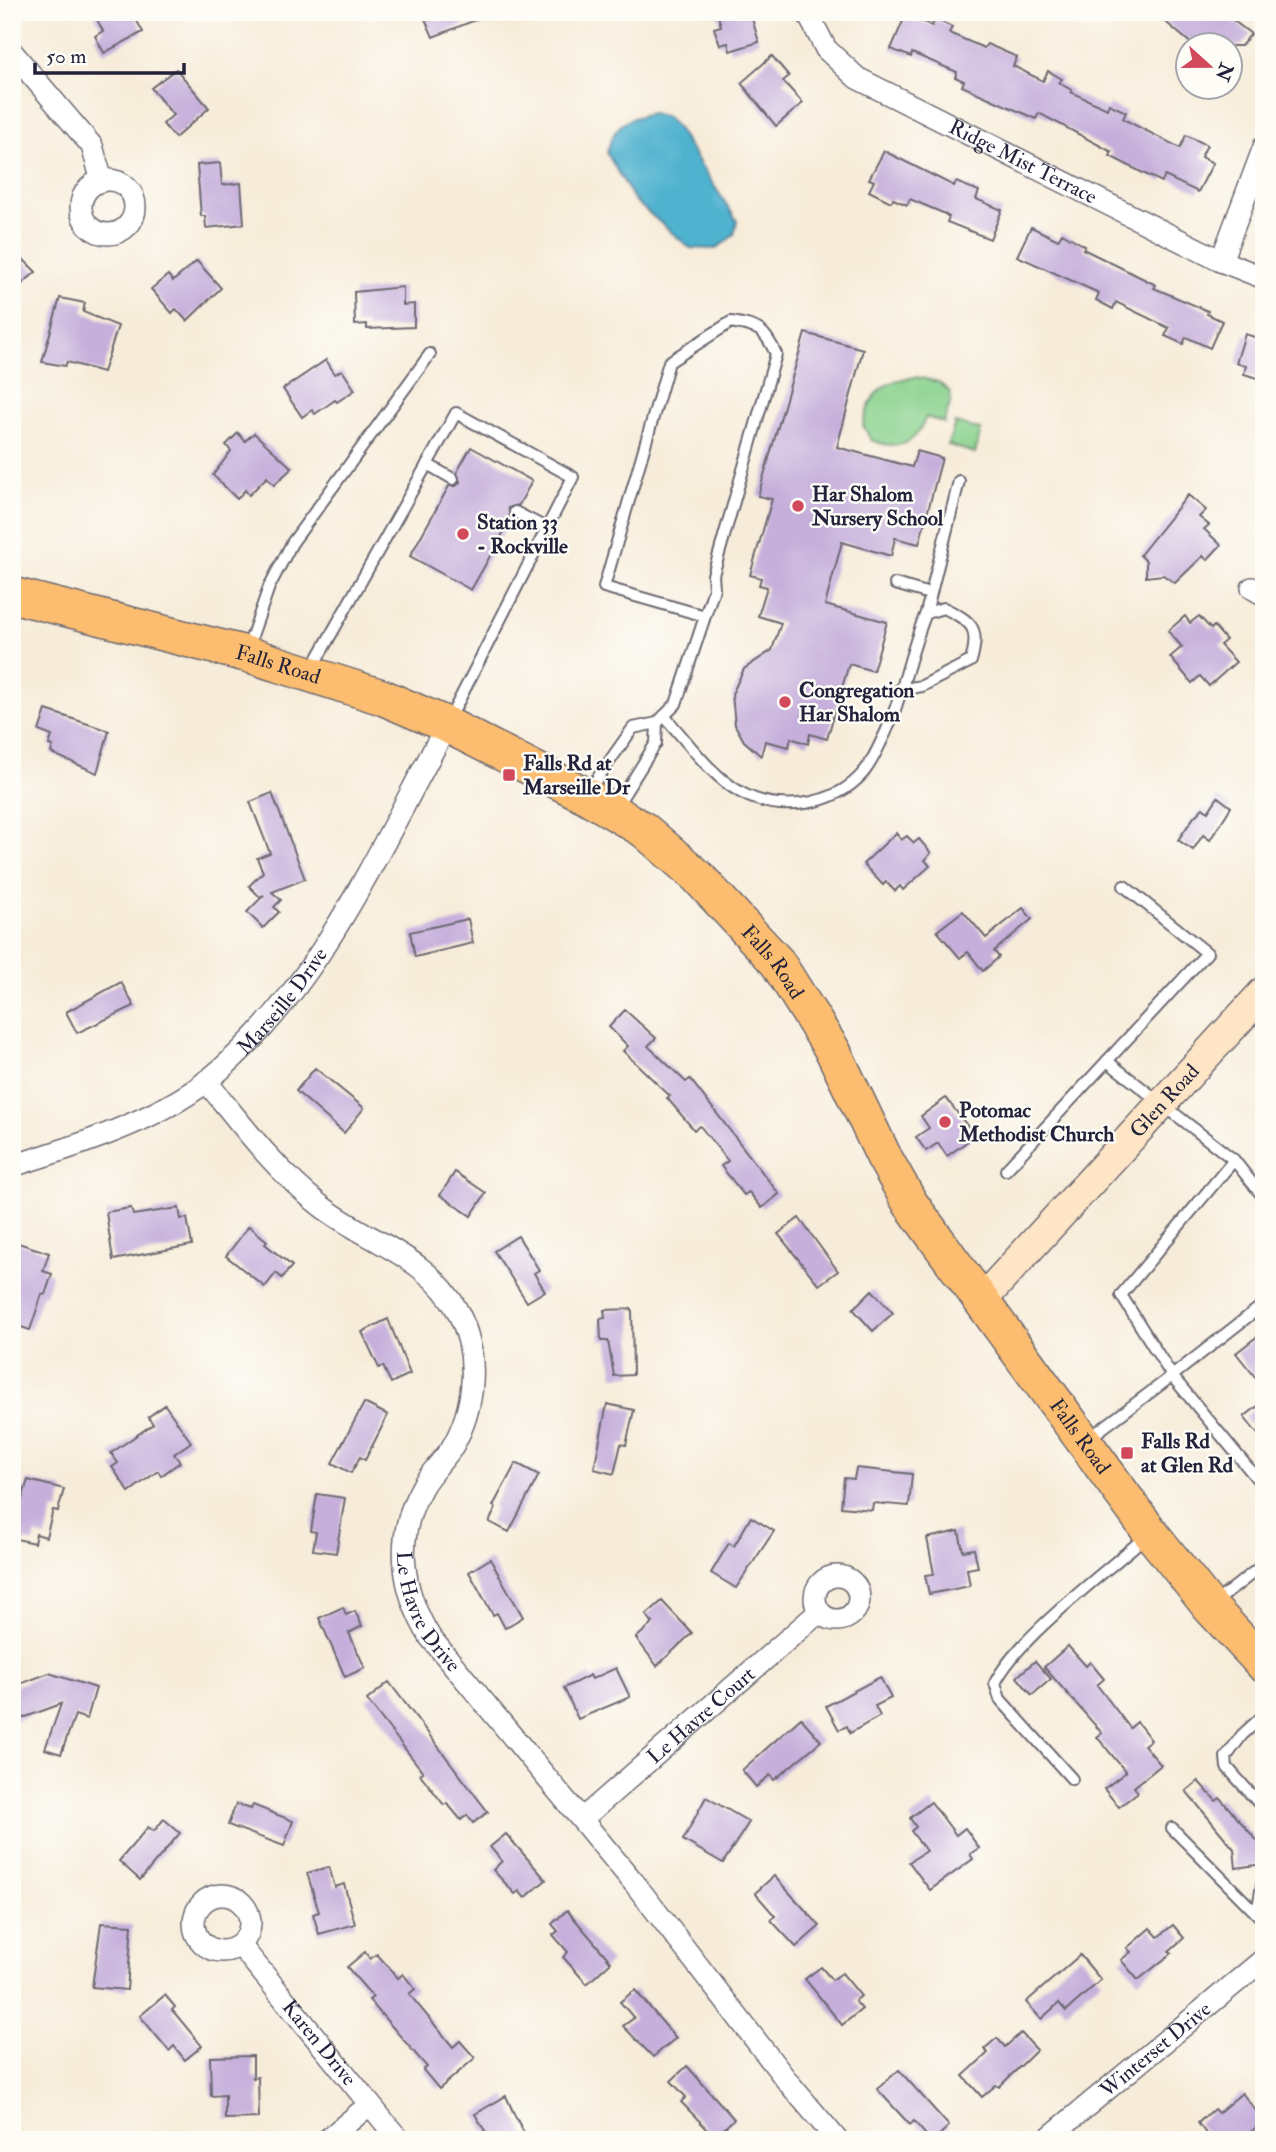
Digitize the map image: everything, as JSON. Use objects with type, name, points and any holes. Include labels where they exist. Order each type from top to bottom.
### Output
[{"type":"main road","name":"Falls Road","points":[[12,596],[246,654],[382,697],[447,725],[599,803],[644,830],[697,876],[777,962],[833,1051],[884,1157],[910,1203],[1150,1532],[1210,1607],[1264,1665]]},
{"type":"main road","name":"Glen Road","points":[[980,1302],[1264,992]]},
{"type":"street","name":"Ridge Mist Terrace","points":[[807,12],[826,49],[857,78],[1220,261],[1264,278]]},
{"type":"street","points":[[12,52],[92,146],[102,181]]},
{"type":"street","points":[[1220,261],[1264,147]]},
{"type":"street","name":"Marseille Drive","points":[[12,1166],[75,1147],[140,1120],[206,1081],[260,1028],[324,948],[447,725]]},
{"type":"street","name":"Le Havre Drive","points":[[206,1081],[278,1168],[347,1225],[423,1269],[457,1310],[472,1360],[469,1403],[452,1447],[423,1485],[413,1507],[404,1539],[407,1588],[430,1637],[582,1819],[837,2140]]},
{"type":"street","name":"Le Havre Court","points":[[582,1819],[819,1612]]},
{"type":"street","name":"Karen Drive","points":[[240,1945],[399,2140]]},
{"type":"street","name":"Winterset Drive","points":[[1046,2140],[1264,1959]]},
{"type":"street","points":[[327,2140],[369,2105]]},
{"type":"lane","points":[[599,803],[633,728],[661,720],[676,705],[705,616],[713,589],[713,575],[776,354],[766,333],[753,326],[731,322],[669,362],[604,587],[705,616]]},
{"type":"lane","points":[[246,654],[269,587],[292,543],[430,354]]},
{"type":"lane","points":[[310,673],[456,413],[573,477],[447,725]]},
{"type":"lane","points":[[427,464],[453,479]]},
{"type":"lane","points":[[661,720],[740,793],[778,804],[807,803],[837,794],[863,773],[884,738],[926,613],[958,481]]},
{"type":"lane","points":[[515,512],[546,528]]},
{"type":"lane","points":[[895,584],[930,594]]},
{"type":"lane","points":[[899,690],[922,686],[971,661],[977,638],[968,620],[944,608],[926,613]]},
{"type":"lane","points":[[599,803],[656,743],[661,720]]},
{"type":"lane","points":[[1006,1170],[1206,953],[1125,886]]},
{"type":"lane","points":[[1107,1061],[1234,1160],[1264,1198]]},
{"type":"lane","points":[[1234,1160],[1121,1294],[1172,1376],[1264,1487]]},
{"type":"lane","points":[[1084,1441],[1264,1304]]},
{"type":"lane","points":[[1072,1779],[1000,1699],[995,1683],[1003,1666],[1031,1638],[1150,1532]]},
{"type":"lane","points":[[1210,1607],[1264,1564]]},
{"type":"lane","points":[[1264,1715],[1226,1757],[1227,1767],[1264,1809]]},
{"type":"lane","points":[[1172,1828],[1260,1917]]},
{"type":"lane","points":[[1260,1917],[1264,1874]]},
{"type":"green space","points":[[916,377],[938,382],[949,391],[951,400],[944,423],[926,417],[917,434],[898,445],[871,440],[863,425],[869,405],[879,390],[894,381]]},
{"type":"green space","points":[[955,423],[981,430],[975,453],[948,445]]},
{"type":"water","points":[[652,113],[666,117],[676,127],[737,221],[734,235],[716,249],[690,248],[635,201],[607,153],[613,136],[622,125]]},
{"type":"building","points":[[93,12],[132,12],[143,32],[104,53],[95,36],[103,31]]},
{"type":"building","points":[[422,12],[492,12],[493,13],[433,37]]},
{"type":"building","points":[[717,12],[750,12],[759,42],[730,51],[728,43],[720,45],[714,28],[721,26]]},
{"type":"building","points":[[1154,12],[1222,12],[1251,34],[1244,42],[1244,32],[1178,32]]},
{"type":"building","points":[[906,14],[932,26],[935,19],[952,27],[949,33],[984,48],[987,44],[1017,57],[1013,66],[1043,81],[1048,71],[1062,79],[1059,83],[1072,90],[1071,92],[1107,109],[1109,104],[1126,112],[1123,119],[1180,148],[1186,135],[1207,145],[1201,157],[1213,163],[1198,192],[1165,176],[1162,182],[1143,173],[1110,156],[1112,152],[1039,113],[1036,119],[962,86],[964,81],[955,77],[957,72],[912,53],[911,57],[891,49]]},
{"type":"building","points":[[772,56],[789,76],[783,81],[803,103],[776,126],[741,83]]},
{"type":"building","points":[[176,69],[209,108],[175,138],[163,124],[173,115],[151,88]]},
{"type":"building","points":[[884,151],[954,186],[956,182],[979,191],[976,199],[1002,210],[990,239],[947,222],[949,217],[943,213],[910,199],[907,205],[893,199],[891,202],[869,191],[874,181],[869,179]]},
{"type":"building","points":[[220,163],[222,185],[241,183],[244,224],[206,228],[205,216],[201,216],[197,165]]},
{"type":"building","points":[[1031,227],[1058,240],[1062,233],[1085,246],[1083,249],[1156,285],[1154,288],[1208,311],[1207,314],[1222,321],[1210,348],[1186,337],[1183,344],[1165,336],[1169,328],[1116,302],[1113,309],[1096,300],[1099,293],[1017,256]]},
{"type":"building","points":[[12,248],[36,272],[12,292]]},
{"type":"building","points":[[197,261],[221,288],[187,321],[176,309],[172,313],[151,289],[168,275],[173,281]]},
{"type":"building","points":[[403,287],[403,305],[414,304],[414,327],[367,329],[367,324],[355,325],[354,292]]},
{"type":"building","points":[[60,298],[85,303],[83,312],[118,326],[103,372],[67,362],[65,366],[42,362]]},
{"type":"building","points":[[805,333],[863,349],[837,447],[912,467],[917,451],[942,458],[919,544],[895,538],[891,556],[842,542],[825,605],[887,622],[873,671],[849,664],[827,739],[810,734],[808,744],[791,738],[789,747],[765,741],[761,756],[744,741],[735,725],[732,694],[744,669],[772,650],[781,623],[758,616],[767,587],[759,585],[761,578],[750,575],[772,499],[758,496]]},
{"type":"building","points":[[1245,334],[1264,340],[1264,380],[1244,374],[1246,366],[1236,363]]},
{"type":"building","points":[[326,360],[335,374],[342,370],[355,390],[315,414],[312,410],[302,417],[283,389]]},
{"type":"building","points":[[238,433],[245,441],[254,433],[292,468],[274,485],[267,477],[249,495],[245,490],[237,499],[213,475],[231,451],[226,445]]},
{"type":"building","name":"Station 33 - Rockville","points":[[471,447],[532,481],[519,505],[508,508],[511,519],[471,590],[410,556],[449,486],[456,486],[460,482],[457,472]]},
{"type":"building","points":[[1188,495],[1206,510],[1199,517],[1209,525],[1204,529],[1221,545],[1207,560],[1203,556],[1175,583],[1163,575],[1146,577],[1146,561],[1140,555]]},
{"type":"building","points":[[1185,616],[1190,623],[1199,616],[1211,629],[1214,626],[1226,640],[1220,645],[1236,662],[1209,686],[1200,676],[1192,683],[1170,657],[1182,647],[1168,631]]},
{"type":"building","points":[[46,710],[109,731],[97,773],[51,753],[53,746],[49,745],[52,736],[39,731]]},
{"type":"building","points":[[272,793],[305,879],[272,892],[281,900],[274,907],[279,912],[263,928],[247,912],[264,895],[260,897],[249,886],[263,872],[257,858],[270,853],[250,802]]},
{"type":"building","points":[[1218,797],[1231,807],[1210,840],[1203,835],[1193,850],[1178,840],[1194,817],[1203,808],[1208,812]]},
{"type":"building","points":[[896,833],[901,840],[907,836],[914,843],[919,839],[931,853],[925,860],[930,866],[903,890],[900,886],[895,891],[886,882],[883,885],[863,864]]},
{"type":"building","points":[[1023,908],[1032,919],[994,951],[999,957],[983,971],[968,952],[960,958],[937,931],[963,911],[986,938]]},
{"type":"building","points":[[468,919],[473,943],[415,957],[410,932]]},
{"type":"building","points":[[121,982],[134,1006],[77,1033],[66,1012]]},
{"type":"building","points":[[625,1010],[656,1038],[648,1046],[686,1082],[690,1079],[779,1194],[762,1208],[749,1192],[744,1195],[721,1166],[728,1161],[700,1126],[694,1130],[667,1098],[670,1096],[623,1051],[628,1046],[609,1027]]},
{"type":"building","points":[[315,1068],[364,1108],[344,1133],[296,1091]]},
{"type":"building","name":"Potomac Methodist Church","points":[[946,1098],[975,1136],[947,1156],[938,1143],[926,1151],[916,1137],[929,1128],[921,1116]]},
{"type":"building","points":[[455,1172],[486,1193],[471,1216],[440,1195]]},
{"type":"building","points":[[131,1208],[133,1215],[179,1208],[181,1219],[187,1218],[192,1245],[113,1260],[106,1212]]},
{"type":"building","points":[[799,1218],[838,1271],[819,1285],[778,1234]]},
{"type":"building","points":[[249,1226],[267,1241],[265,1244],[292,1266],[282,1278],[276,1273],[265,1287],[226,1256]]},
{"type":"building","points":[[518,1236],[539,1270],[534,1273],[545,1291],[527,1302],[494,1251]]},
{"type":"building","points":[[12,1241],[49,1253],[43,1271],[52,1274],[30,1330],[12,1324]]},
{"type":"building","points":[[872,1290],[893,1313],[873,1331],[853,1309]]},
{"type":"building","points":[[632,1309],[633,1375],[614,1376],[608,1341],[601,1341],[600,1319],[605,1318],[604,1310]]},
{"type":"building","points":[[388,1319],[410,1374],[391,1383],[383,1366],[379,1368],[362,1332]]},
{"type":"building","points":[[1264,1331],[1264,1388],[1236,1353]]},
{"type":"building","points":[[1264,1401],[1264,1442],[1244,1417]]},
{"type":"building","points":[[364,1403],[388,1415],[365,1460],[360,1457],[351,1473],[332,1463]]},
{"type":"building","points":[[607,1404],[634,1410],[626,1445],[621,1444],[614,1474],[594,1469]]},
{"type":"building","points":[[165,1405],[191,1442],[174,1454],[180,1462],[161,1476],[158,1471],[129,1492],[112,1467],[118,1463],[111,1453],[153,1424],[148,1417]]},
{"type":"building","points":[[516,1463],[539,1475],[509,1532],[489,1522],[496,1508],[493,1506]]},
{"type":"building","points":[[856,1468],[912,1474],[909,1506],[873,1503],[872,1510],[841,1507],[844,1478],[854,1479]]},
{"type":"building","points":[[28,1480],[64,1489],[58,1511],[53,1510],[46,1537],[36,1534],[34,1543],[12,1538],[12,1514],[17,1515]]},
{"type":"building","points":[[317,1494],[345,1498],[336,1553],[313,1550],[316,1532],[311,1531]]},
{"type":"building","points":[[751,1517],[774,1531],[736,1588],[711,1573],[729,1543],[734,1546]]},
{"type":"building","points":[[959,1531],[963,1551],[974,1549],[978,1567],[967,1569],[970,1586],[929,1594],[925,1575],[934,1574],[927,1538]]},
{"type":"building","points":[[490,1559],[523,1617],[505,1628],[497,1613],[493,1615],[469,1572]]},
{"type":"building","points":[[662,1601],[692,1633],[657,1666],[636,1638],[653,1623],[646,1615]]},
{"type":"building","points":[[343,1607],[346,1615],[355,1611],[362,1626],[349,1633],[365,1668],[345,1677],[319,1618]]},
{"type":"building","points":[[1068,1646],[1086,1666],[1090,1662],[1104,1679],[1097,1685],[1130,1728],[1137,1722],[1151,1740],[1144,1745],[1161,1765],[1134,1787],[1138,1792],[1119,1807],[1104,1789],[1126,1772],[1097,1737],[1102,1733],[1044,1667]]},
{"type":"building","points":[[1035,1661],[1051,1679],[1032,1695],[1017,1677]]},
{"type":"building","points":[[616,1668],[630,1697],[578,1719],[564,1688],[590,1675],[592,1679]]},
{"type":"building","points":[[49,1673],[96,1688],[87,1719],[75,1715],[61,1754],[45,1749],[61,1704],[12,1722],[12,1687]]},
{"type":"building","points":[[880,1677],[891,1698],[875,1706],[880,1716],[850,1733],[847,1726],[839,1730],[826,1706]]},
{"type":"building","points":[[389,1682],[488,1812],[473,1823],[467,1815],[461,1820],[447,1803],[444,1805],[420,1774],[423,1772],[367,1700]]},
{"type":"building","points":[[801,1718],[821,1741],[774,1780],[770,1775],[756,1787],[742,1770]]},
{"type":"building","points":[[1198,1781],[1216,1801],[1220,1798],[1260,1844],[1263,1864],[1236,1868],[1234,1849],[1186,1791]]},
{"type":"building","points":[[706,1797],[749,1822],[723,1863],[683,1840]]},
{"type":"building","points":[[931,1802],[956,1835],[965,1828],[979,1848],[970,1854],[973,1859],[930,1890],[909,1862],[926,1851],[911,1831],[916,1827],[910,1818]]},
{"type":"building","points":[[236,1804],[251,1809],[253,1805],[293,1821],[284,1846],[228,1825]]},
{"type":"building","points":[[164,1819],[180,1833],[140,1880],[119,1861],[148,1827],[154,1831]]},
{"type":"building","points":[[506,1834],[546,1880],[525,1898],[519,1891],[515,1894],[493,1870],[502,1861],[490,1847]]},
{"type":"building","points":[[329,1867],[335,1887],[344,1884],[355,1924],[319,1934],[313,1914],[319,1912],[307,1873]]},
{"type":"building","points":[[774,1876],[820,1926],[796,1947],[771,1920],[775,1916],[755,1893]]},
{"type":"building","points":[[567,1910],[611,1962],[587,1984],[563,1957],[568,1952],[553,1935],[558,1931],[552,1924]]},
{"type":"building","points":[[101,1923],[132,1925],[127,1990],[92,1987]]},
{"type":"building","points":[[1173,1925],[1184,1938],[1169,1951],[1172,1953],[1138,1980],[1121,1960],[1131,1952],[1127,1948],[1150,1928],[1158,1937]]},
{"type":"building","points":[[365,1952],[370,1959],[377,1954],[398,1978],[403,1974],[415,1989],[409,1994],[453,2047],[460,2041],[475,2058],[439,2089],[423,2070],[427,2067],[369,2000],[373,1997],[347,1967]]},
{"type":"building","points":[[1080,1955],[1101,1980],[1066,2011],[1059,2003],[1041,2019],[1026,2002]]},
{"type":"building","points":[[821,1967],[832,1980],[842,1973],[861,1996],[855,2001],[862,2009],[842,2025],[805,1979]]},
{"type":"building","points":[[635,1990],[676,2038],[653,2057],[623,2026],[634,2018],[620,2002]]},
{"type":"building","points":[[165,1995],[175,2007],[172,2010],[202,2046],[185,2060],[174,2046],[169,2051],[140,2016]]},
{"type":"building","points":[[1021,2033],[1037,2050],[999,2087],[996,2085],[982,2097],[963,2076],[988,2053],[984,2049],[997,2038],[1005,2047]]},
{"type":"building","points":[[253,2056],[253,2078],[258,2077],[259,2118],[225,2119],[225,2095],[211,2096],[210,2057]]},
{"type":"building","points":[[687,2066],[734,2119],[715,2137],[681,2102],[686,2097],[671,2081]]},
{"type":"building","points":[[899,2070],[949,2126],[934,2140],[930,2140],[914,2121],[910,2125],[877,2089]]},
{"type":"building","points":[[1242,2093],[1264,2121],[1241,2140],[1211,2140],[1198,2123],[1214,2109],[1218,2113]]},
{"type":"building","points":[[506,2096],[528,2140],[490,2140],[475,2114]]},
{"type":"place","name":"Har Shalom Nursery School","points":[[798,506]]},
{"type":"place","name":"Station 33 - Rockville","points":[[463,534]]},
{"type":"place","name":"Congregation Har Shalom","points":[[785,702]]},
{"type":"place","name":"Falls Rd at Marseille Dr","points":[[509,775]]},
{"type":"place","name":"Potomac Methodist Church","points":[[945,1122]]},
{"type":"place","name":"Falls Rd at Glen Rd","points":[[1127,1453]]}]
